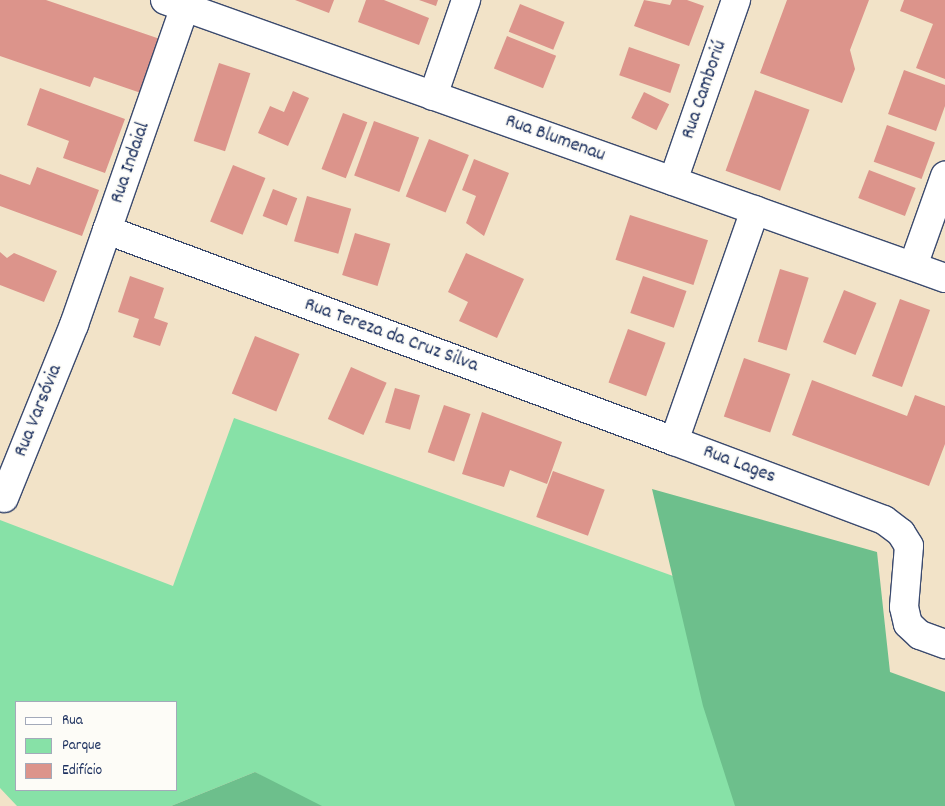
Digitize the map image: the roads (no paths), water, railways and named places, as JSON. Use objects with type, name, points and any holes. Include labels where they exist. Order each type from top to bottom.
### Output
[{"type":"street","points":[[433,96],[466,0]]},
{"type":"street","name":"Rua Camboriú","points":[[673,181],[736,0]]},
{"type":"street","name":"Rua Blumenau","points":[[179,2],[433,96],[945,278]]},
{"type":"street","name":"Rua Indaial","points":[[74,325],[107,230],[179,2]]},
{"type":"street","points":[[913,266],[945,176]]},
{"type":"street","points":[[674,441],[755,210]]},
{"type":"street","name":"Rua Tereza da Cruz Silva","points":[[107,230],[674,441]]},
{"type":"street","name":"Rua Varsóvia","points":[[4,498],[74,325]]},
{"type":"street","name":"Rua Lages","points":[[674,441],[890,524],[901,533],[909,546],[904,607],[908,624],[920,636],[945,644]]}]
